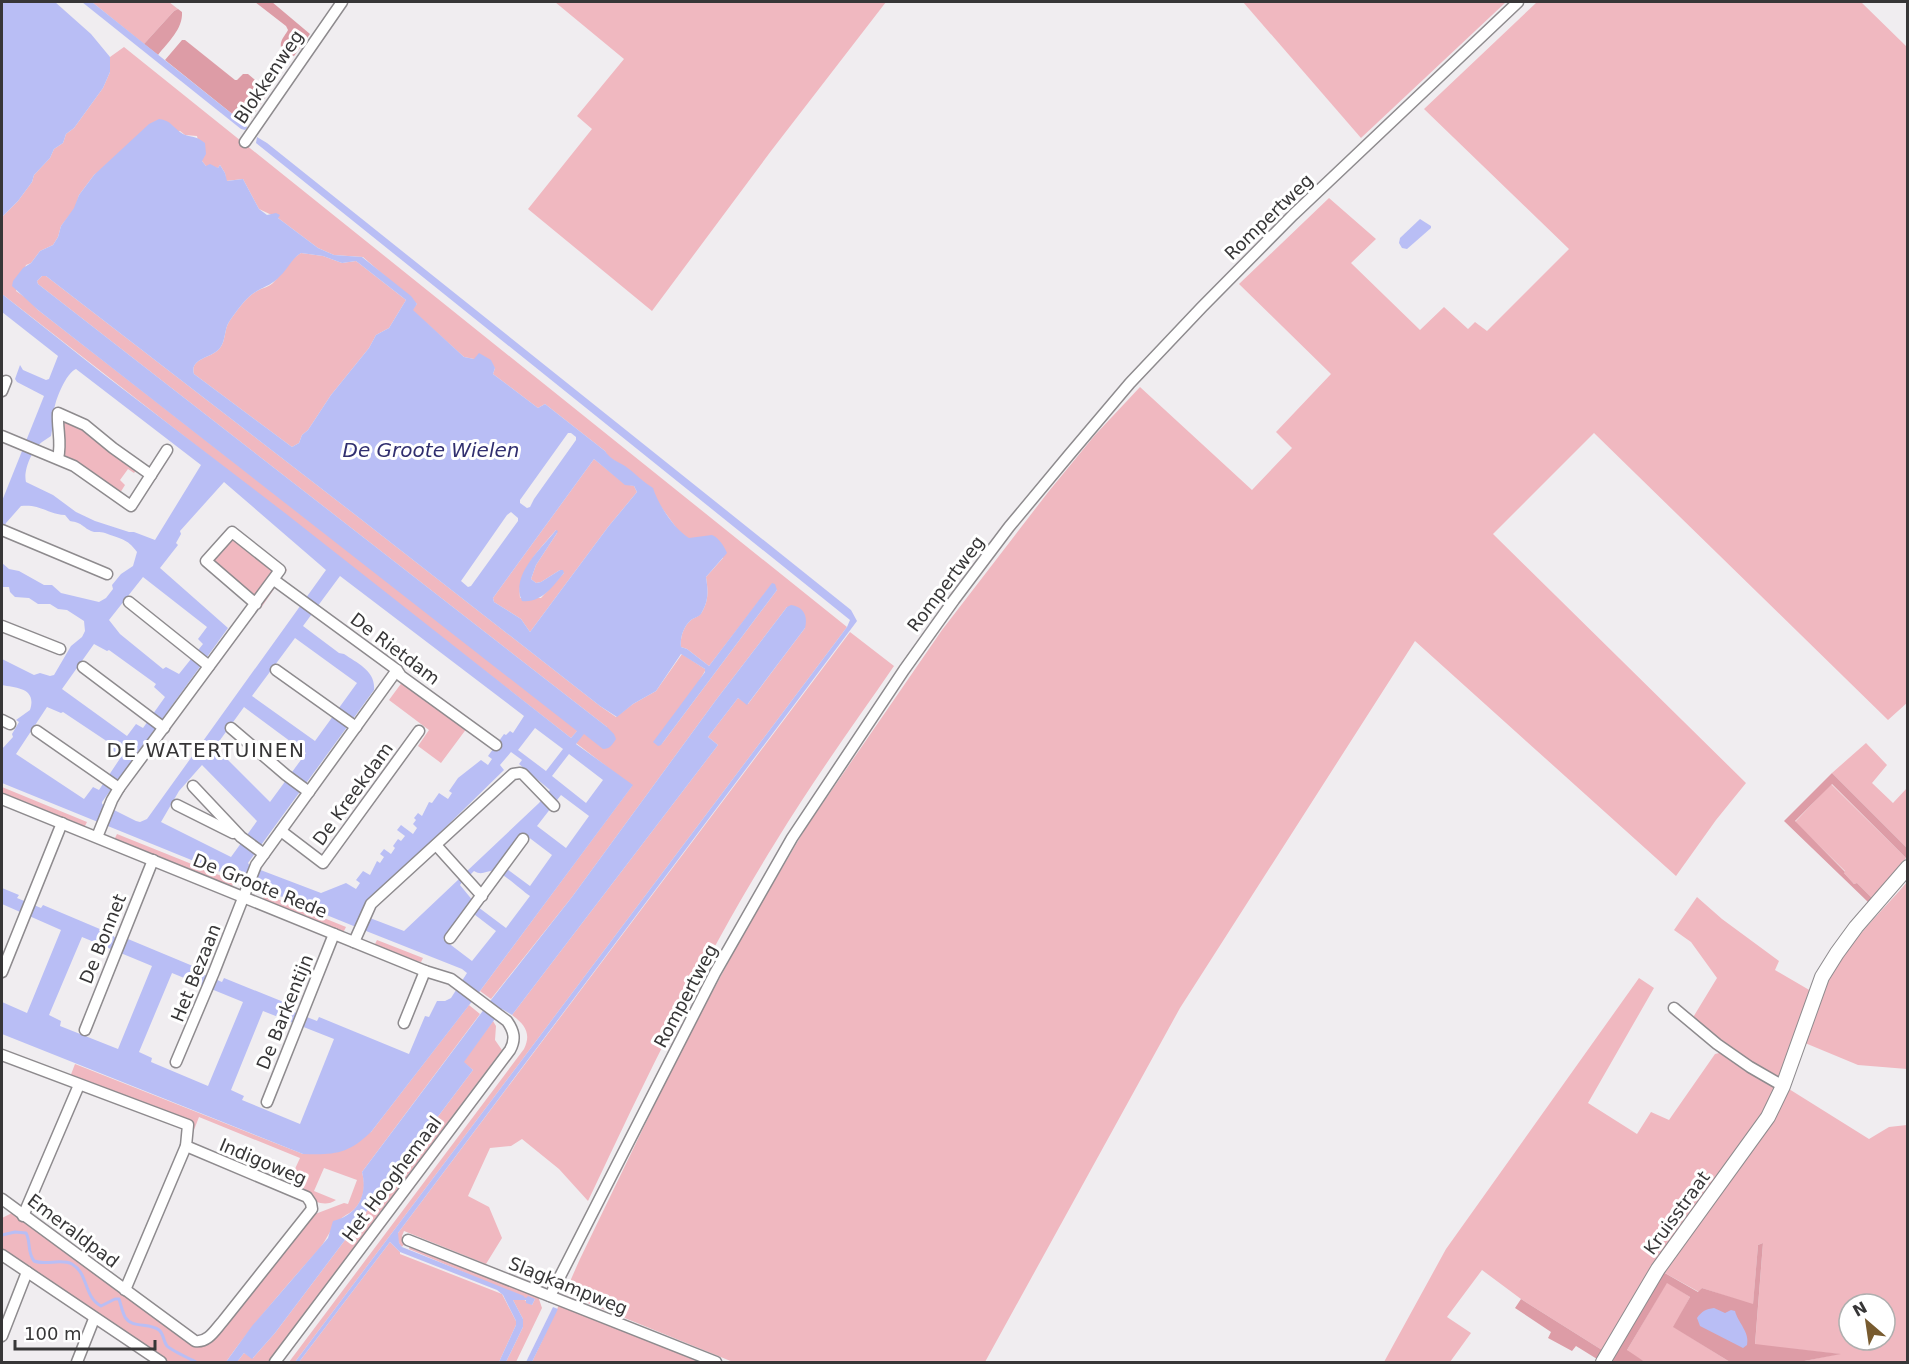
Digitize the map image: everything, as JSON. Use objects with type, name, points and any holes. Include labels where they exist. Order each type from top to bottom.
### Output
[{"type":"street","name":"Blokkenweg","points":[[244,142],[342,2]]},
{"type":"street","name":"Rompertweg","points":[[550,1296],[715,973],[786,849],[904,670],[954,600],[1009,527],[1130,383],[1293,216],[1518,2]]},
{"type":"street","points":[[58,458],[61,446],[58,413],[85,425],[151,475]]},
{"type":"street","points":[[2,436],[74,466],[130,506],[168,450]]},
{"type":"street","points":[[4,531],[107,574]]},
{"type":"street","points":[[99,832],[118,787],[207,664],[256,604],[280,570],[232,532],[206,561],[256,604]]},
{"type":"street","name":"De Rietdam","points":[[274,580],[496,745]]},
{"type":"street","points":[[129,602],[207,664]]},
{"type":"street","points":[[2,626],[60,649]]},
{"type":"street","points":[[83,668],[163,727]]},
{"type":"street","points":[[276,670],[354,725]]},
{"type":"street","name":"Het Bezaan","points":[[176,1062],[207,992],[262,852],[281,831],[307,790],[397,670]]},
{"type":"street","points":[[231,728],[307,790]]},
{"type":"street","points":[[37,731],[118,787]]},
{"type":"street","name":"De Kreekdam","points":[[281,831],[323,862],[419,731]]},
{"type":"street","points":[[357,937],[371,904],[510,776],[515,768],[554,806]]},
{"type":"street","points":[[193,786],[241,837]]},
{"type":"street","name":"De Groote Rede","points":[[2,799],[62,823],[99,832],[153,860],[247,892],[334,934],[357,937],[425,971],[449,978],[498,1015]]},
{"type":"street","points":[[177,805],[241,837],[262,852]]},
{"type":"street","points":[[2,972],[62,823]]},
{"type":"street","points":[[450,938],[523,839]]},
{"type":"street","points":[[436,845],[479,899]]},
{"type":"street","name":"De Bonnet","points":[[85,1030],[153,860]]},
{"type":"street","name":"Kruisstraat","points":[[1603,1362],[1658,1269],[1768,1117],[1783,1086],[1822,977],[1856,927],[1908,867]]},
{"type":"street","name":"De Barkentijn","points":[[267,1102],[334,934]]},
{"type":"street","points":[[404,1023],[425,971]]},
{"type":"street","points":[[1674,1008],[1717,1044],[1783,1086]]},
{"type":"street","name":"Het Hooghemaal","points":[[275,1362],[510,1050],[514,1040],[513,1032],[507,1021],[498,1015]]},
{"type":"street","points":[[2,1055],[188,1125],[186,1146],[125,1290]]},
{"type":"street","points":[[23,1216],[80,1085]]},
{"type":"street","name":"Indigoweg","points":[[125,1290],[195,1341],[204,1341],[223,1321],[312,1209],[307,1197],[186,1146]]},
{"type":"street","name":"Emeraldpad","points":[[2,1198],[23,1216],[125,1290]]},
{"type":"street","name":"Slagkampweg","points":[[408,1240],[716,1362]]},
{"type":"street","points":[[2,1255],[161,1362]]},
{"type":"street","points":[[2,1336],[27,1272]]},
{"type":"street","points":[[77,1362],[94,1318]]},
{"type":"shaded area","points":[[92,2],[169,2],[178,9],[144,44]]},
{"type":"shaded area","points":[[255,2],[272,2],[310,34],[294,56],[284,53],[281,46],[288,30],[286,26]]},
{"type":"shaded area","points":[[555,2],[886,2],[652,311],[528,209],[592,129],[577,116],[624,59]]},
{"type":"shaded area","points":[[1243,2],[1506,2],[1361,138]]},
{"type":"shaded area","points":[[1537,2],[1861,2],[1907,47],[1908,702],[1888,720],[1594,433],[1493,534],[1746,783],[1676,876],[1415,641],[1180,1008],[985,1362],[733,1362],[565,1293],[680,1052],[744,933],[805,829],[942,630],[1095,435],[1140,387],[1252,490],[1292,448],[1276,432],[1331,374],[1239,284],[1329,198],[1376,239],[1351,263],[1420,330],[1444,307],[1468,329],[1475,322],[1487,331],[1569,249],[1424,109]]},
{"type":"shaded area","points":[[178,9],[182,12],[180,24],[158,55],[144,44]]},
{"type":"shaded area","points":[[182,40],[185,40],[235,80],[243,74],[248,74],[269,92],[246,125],[165,60]]},
{"type":"shaded area","points":[[124,47],[847,627],[295,1362],[289,1362],[524,1049],[527,1038],[526,1029],[512,1015],[718,745],[708,737],[738,698],[748,704],[805,628],[787,607],[572,897],[491,999],[480,991],[632,786],[576,743],[583,734],[607,727],[37,281],[42,276],[46,276],[616,717],[656,691],[682,654],[705,669],[661,745],[777,590],[772,584],[709,666],[681,647],[684,629],[691,620],[701,614],[706,603],[706,577],[723,558],[703,538],[688,538],[680,533],[643,482],[608,457],[605,451],[545,404],[538,408],[493,374],[495,368],[464,357],[412,310],[417,304],[363,257],[334,255],[318,248],[278,218],[259,209],[243,179],[226,181],[225,173],[220,165],[218,168],[206,166],[202,161],[197,136],[185,135],[180,131],[107,165],[94,175],[79,195],[75,208],[61,226],[53,245],[40,251],[31,263],[26,265],[16,291],[578,730],[571,738],[2,294],[2,217],[18,201],[32,182],[34,175],[50,158],[54,149],[63,143],[66,134],[74,128],[103,88],[110,72],[110,57]]},
{"type":"shaded area","points":[[301,253],[323,256],[342,263],[356,261],[406,300],[389,328],[376,335],[369,348],[302,435],[299,443],[292,447],[194,374],[193,369],[198,361],[220,348],[229,322],[245,301],[257,291],[270,286],[290,262]]},
{"type":"shaded area","points":[[60,422],[72,423],[81,427],[137,469],[134,473],[128,469],[120,480],[125,485],[120,493],[62,456]]},
{"type":"shaded area","points":[[594,459],[625,484],[634,486],[637,492],[530,632],[521,619],[494,602],[493,598]],"holes":[[[556,530],[557,533],[536,565],[531,579],[536,583],[560,570],[564,573],[541,598],[520,598],[522,579],[530,561]]]},
{"type":"shaded area","points":[[231,526],[287,570],[261,608],[204,557]]},
{"type":"shaded area","points":[[850,632],[894,666],[833,753],[749,886],[676,1019],[588,1201],[559,1169],[522,1139],[511,1146],[490,1148],[468,1196],[489,1207],[502,1238],[486,1264],[404,1231],[402,1247],[398,1241],[398,1233]]},
{"type":"shaded area","points":[[403,681],[467,728],[441,763],[418,746],[429,730],[389,700]]},
{"type":"shaded area","points":[[1866,743],[1887,765],[1872,783],[1893,803],[1907,788],[1907,848],[1832,773]]},
{"type":"shaded area","points":[[1832,773],[1907,848],[1906,858],[1832,784],[1795,821],[1854,884],[1857,883],[1872,898],[1868,902],[1784,821]]},
{"type":"shaded area","points":[[1831,784],[1906,858],[1872,898],[1857,883],[1854,884],[1844,873],[1845,871],[1795,822]]},
{"type":"shaded area","points":[[2,787],[87,822],[84,828],[2,794]]},
{"type":"shaded area","points":[[117,834],[234,881],[232,887],[114,840]]},
{"type":"shaded area","points":[[1907,882],[1907,1069],[1858,1065],[1805,1043],[1827,983],[1835,969],[1854,942]]},
{"type":"shaded area","points":[[265,894],[346,927],[343,933],[262,901]]},
{"type":"shaded area","points":[[1697,897],[1722,919],[1779,961],[1775,970],[1811,991],[1778,1078],[1722,1045],[1692,1019],[1717,978],[1691,942],[1674,930]]},
{"type":"shaded area","points":[[377,940],[423,958],[421,962],[405,959],[374,946]]},
{"type":"shaded area","points":[[1639,978],[1654,988],[1588,1103],[1637,1134],[1651,1112],[1669,1120],[1715,1054],[1724,1052],[1771,1083],[1774,1093],[1766,1110],[1653,1267],[1602,1350],[1521,1299],[1482,1270],[1447,1317],[1471,1333],[1450,1362],[1384,1362],[1446,1249]]},
{"type":"shaded area","points":[[469,1005],[480,1014],[362,1172],[363,1192],[357,1206],[336,1224],[320,1248],[283,1290],[226,1362],[165,1362],[2,1253],[2,1218],[13,1211],[194,1346],[310,1216],[344,1203],[348,1204],[357,1180],[324,1168],[314,1191],[336,1200],[330,1203],[317,1202],[288,1184],[300,1158],[199,1117],[192,1135],[191,1128],[70,1077],[75,1064],[303,1154],[371,1132]]},
{"type":"shaded area","points":[[493,1021],[496,1026],[495,1040],[502,1050],[268,1362],[237,1362],[244,1353],[253,1358],[275,1333],[473,1070],[463,1062]]},
{"type":"shaded area","points":[[1789,1089],[1869,1139],[1889,1127],[1907,1125],[1907,1362],[1799,1362],[1838,1354],[1755,1345],[1763,1243],[1758,1245],[1753,1305],[1702,1288],[1699,1292],[1663,1272],[1773,1120]]},
{"type":"shaded area","points":[[390,1242],[400,1254],[502,1294],[516,1325],[499,1362],[299,1362]]},
{"type":"shaded area","points":[[1763,1243],[1755,1344],[1841,1354],[1799,1362],[1730,1362],[1673,1327],[1690,1297],[1667,1283],[1627,1350],[1645,1362],[1607,1362],[1663,1272],[1698,1292],[1702,1288],[1753,1304],[1758,1245]]},
{"type":"shaded area","points":[[410,1246],[538,1296],[542,1308],[516,1362],[506,1362],[523,1327],[523,1319],[513,1300],[523,1299],[532,1305],[535,1299],[527,1299],[409,1249]]},
{"type":"shaded area","points":[[1667,1282],[1690,1297],[1674,1327],[1730,1362],[1645,1362],[1628,1352],[1627,1350]]},
{"type":"shaded area","points":[[1521,1299],[1602,1350],[1597,1359],[1576,1346],[1572,1351],[1548,1338],[1551,1332],[1515,1308]]},
{"type":"shaded area","points":[[559,1305],[707,1362],[532,1362]]},
{"type":"water","points":[[2,2],[55,2],[91,34],[110,57],[110,72],[103,88],[74,128],[66,134],[63,143],[54,149],[50,158],[34,175],[32,182],[18,201],[2,217]]},
{"type":"water","points":[[82,2],[92,2],[247,128],[241,129]]},
{"type":"water","name":"De Groote Wielen","points":[[159,119],[163,120],[183,134],[205,143],[206,154],[202,161],[206,166],[210,164],[218,168],[220,165],[227,181],[243,179],[259,209],[267,215],[276,213],[280,215],[278,218],[318,248],[334,255],[362,257],[411,296],[417,304],[413,310],[464,357],[474,359],[479,353],[491,360],[495,368],[493,374],[538,408],[545,404],[611,458],[653,488],[667,516],[683,534],[689,538],[712,535],[719,540],[727,553],[706,577],[706,603],[700,615],[691,620],[684,629],[681,647],[709,666],[772,583],[775,584],[777,590],[658,746],[653,742],[705,669],[681,654],[656,691],[633,704],[617,717],[46,276],[42,276],[37,281],[607,727],[616,739],[609,747],[603,749],[584,734],[576,744],[633,785],[480,991],[371,1132],[355,1145],[340,1152],[303,1154],[2,1034],[2,1002],[27,1013],[61,930],[2,904],[2,888],[19,895],[17,898],[41,908],[43,905],[126,942],[128,939],[200,969],[198,972],[222,982],[224,978],[291,1005],[289,1010],[317,1021],[319,1017],[409,1054],[425,1016],[429,1017],[437,1001],[451,998],[467,973],[462,969],[2,783],[2,749],[13,737],[12,734],[19,722],[16,720],[30,710],[31,697],[24,690],[2,685],[2,659],[34,675],[40,673],[54,675],[71,646],[82,637],[85,631],[84,621],[67,610],[58,609],[50,604],[38,604],[29,598],[15,597],[9,587],[2,587],[2,563],[9,569],[19,571],[44,585],[52,585],[61,593],[99,602],[106,598],[113,589],[112,585],[121,574],[133,566],[137,552],[123,540],[103,532],[93,532],[70,521],[65,515],[34,506],[21,506],[6,523],[2,533],[2,501],[44,396],[15,379],[20,365],[23,370],[46,380],[49,379],[58,356],[2,312],[2,294],[571,738],[577,731],[38,310],[12,286],[23,268],[31,263],[40,251],[53,245],[79,195],[94,175],[149,124]],"holes":[[[301,253],[323,256],[342,263],[356,261],[406,300],[389,328],[376,335],[369,348],[302,435],[299,443],[292,447],[194,374],[193,369],[198,361],[220,348],[229,322],[245,301],[274,281]],[[76,369],[201,465],[155,540],[95,521],[76,512],[53,495],[26,482],[27,466],[32,455],[38,445],[51,436],[55,406],[65,381]],[[568,433],[571,433],[576,440],[530,507],[527,508],[520,503],[520,500]],[[594,459],[625,485],[634,486],[637,492],[530,632],[521,619],[494,602],[493,598]],[[224,482],[326,570],[147,819],[140,822],[102,802],[228,628],[160,568],[178,545],[176,543],[181,534],[180,531]],[[511,512],[518,518],[518,521],[468,587],[461,581]],[[340,576],[524,716],[513,733],[510,731],[504,734],[488,756],[492,759],[488,765],[481,760],[458,778],[449,791],[452,793],[448,799],[439,793],[432,803],[429,802],[422,816],[418,813],[414,818],[416,820],[413,824],[417,828],[413,834],[401,825],[397,830],[405,836],[401,841],[398,839],[391,854],[384,849],[380,854],[384,857],[380,863],[377,861],[370,875],[363,871],[356,880],[360,883],[356,889],[346,883],[321,893],[250,866],[248,863],[374,690],[372,678],[360,664],[339,653],[303,626]],[[143,577],[207,627],[198,639],[203,644],[179,674],[166,667],[163,669],[120,634],[109,620]],[[295,638],[357,683],[315,741],[252,696]],[[94,644],[109,650],[156,684],[154,687],[165,697],[143,728],[136,724],[127,736],[62,689]],[[47,707],[63,712],[111,744],[109,747],[121,757],[99,790],[93,787],[84,799],[16,754]],[[244,707],[306,753],[270,802],[215,747]],[[535,728],[563,749],[546,771],[518,750]],[[511,752],[522,760],[519,764],[550,790],[466,872],[470,875],[474,871],[497,872],[530,896],[506,928],[478,907],[460,885],[462,882],[459,879],[404,931],[362,915],[367,904],[504,770],[500,765]],[[569,754],[603,780],[586,803],[552,776]],[[202,765],[257,821],[231,857],[161,822],[179,791]],[[561,795],[589,816],[566,848],[537,826]],[[523,833],[552,855],[530,886],[499,863]],[[466,908],[496,931],[472,961],[443,939]],[[82,937],[152,966],[118,1049],[60,1026],[61,1021],[49,1015]],[[172,973],[243,1002],[208,1086],[151,1062],[152,1058],[139,1052]],[[263,1011],[334,1039],[300,1124],[242,1100],[244,1096],[231,1090]]]},
{"type":"water","points":[[257,137],[851,610],[857,621],[398,1233],[402,1247],[526,1298],[528,1296],[535,1299],[532,1305],[526,1303],[526,1300],[513,1300],[523,1319],[523,1327],[506,1362],[499,1362],[516,1321],[503,1295],[497,1290],[400,1252],[390,1242],[299,1362],[295,1362],[850,620],[256,143]]},
{"type":"water","points":[[1420,219],[1431,228],[1407,249],[1402,248],[1399,243],[1400,238]]},
{"type":"water","points":[[556,530],[557,533],[536,565],[531,579],[536,583],[560,570],[564,573],[541,597],[522,601],[519,591],[524,572],[535,554]]},
{"type":"water","points":[[791,605],[804,613],[805,628],[747,705],[738,698],[708,737],[718,745],[512,1015],[502,1009],[464,1062],[473,1070],[275,1333],[252,1359],[244,1353],[237,1362],[226,1362],[252,1326],[328,1238],[333,1221],[348,1214],[359,1203],[363,1189],[362,1172],[491,1000],[572,897],[716,700],[787,607]]},
{"type":"water","points":[[553,1307],[558,1309],[532,1362],[526,1362]]},
{"type":"water","points":[[1714,1308],[1725,1313],[1735,1311],[1747,1336],[1747,1345],[1743,1348],[1700,1326],[1697,1318],[1704,1311]]},
{"type":"waterway","points":[[2,1235],[15,1232],[26,1233],[34,1261],[72,1264],[81,1273],[95,1302],[101,1306],[119,1299],[128,1321],[159,1330],[167,1346],[196,1362]]},
{"type":"district","name":"DE WATERTUINEN","points":[[206,750]]}]
